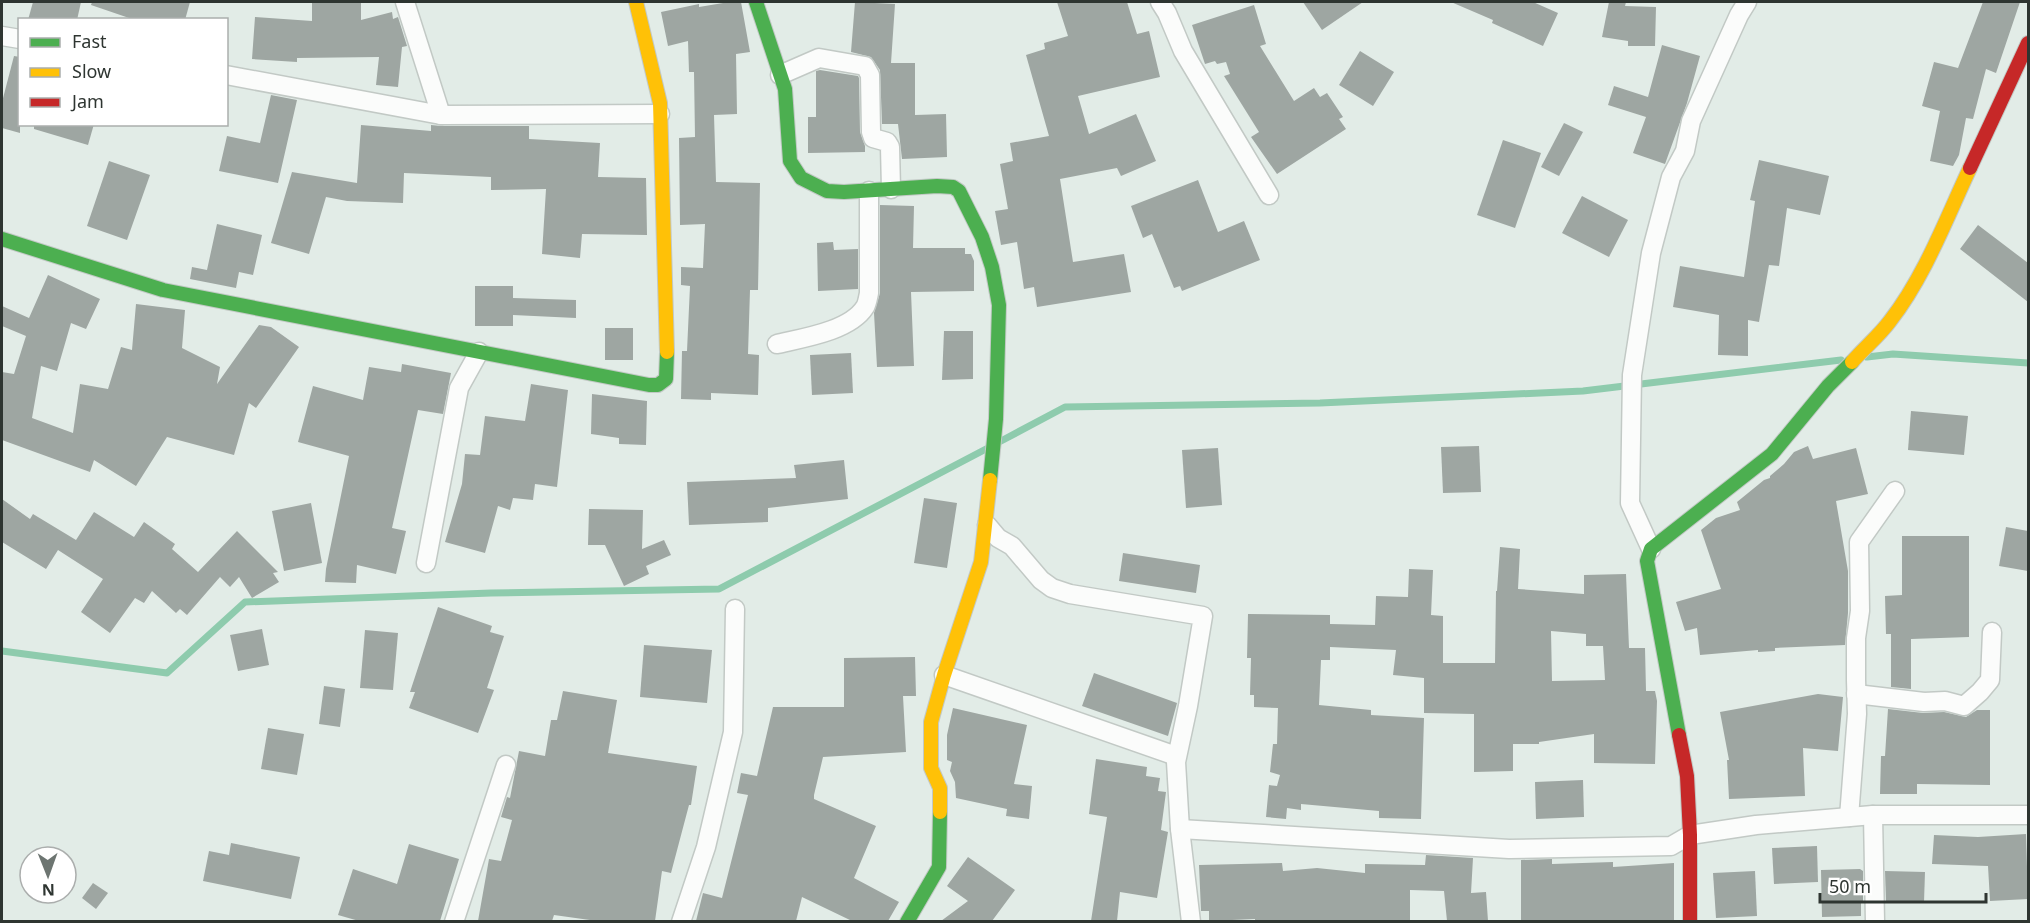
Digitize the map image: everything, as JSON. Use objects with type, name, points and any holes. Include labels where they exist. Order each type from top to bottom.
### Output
[{"type":"street","points":[[405,2],[441,115]]},
{"type":"street","points":[[2,239],[163,290],[658,385],[666,379],[667,368],[660,114],[656,81],[636,2]]},
{"type":"street","points":[[756,2],[785,89],[788,106],[790,161],[801,178],[827,191],[953,187],[959,191],[982,237],[992,267],[999,305],[996,419],[987,525],[981,562],[944,675],[932,722],[931,768],[940,788],[939,867],[907,921]]},
{"type":"street","points":[[1160,2],[1183,51],[1269,195]]},
{"type":"street","points":[[1651,549],[1630,503],[1632,375],[1651,253],[1671,177],[1685,151],[1691,121],[1747,2]]},
{"type":"street","points":[[2,36],[18,39]]},
{"type":"street","points":[[1690,921],[1687,776],[1647,561],[1651,549],[1772,454],[1828,386],[1889,323],[1906,300],[1923,268],[2028,44]]},
{"type":"street","points":[[780,75],[819,58],[866,66],[870,75],[871,132],[873,138],[887,142],[890,147],[891,189]]},
{"type":"street","points":[[228,75],[441,115],[660,114]]},
{"type":"street","points":[[777,345],[832,330],[848,322],[866,306],[869,293],[869,191]]},
{"type":"street","points":[[426,563],[459,388],[479,352]]},
{"type":"street","points":[[1849,817],[1857,714],[1856,638],[1860,611],[1859,542],[1895,491]]},
{"type":"street","points":[[987,525],[998,538],[1012,546],[1034,573],[1052,588],[1070,594],[1203,616],[1188,706],[1176,756],[1180,829],[1191,921]]},
{"type":"street","points":[[681,921],[706,847],[733,732],[735,609]]},
{"type":"street","points":[[1856,694],[1924,702],[1945,701],[1964,705],[1990,680],[1992,632]]},
{"type":"street","points":[[944,675],[1176,756]]},
{"type":"street","points":[[454,921],[506,765]]},
{"type":"street","points":[[1180,829],[1535,850],[1671,846],[1690,835],[1733,827],[1873,815],[2028,815]]},
{"type":"street","points":[[1873,815],[1875,921]]},
{"type":"building","points":[[33,2],[81,2],[77,18],[29,18]]},
{"type":"building","points":[[92,2],[190,2],[186,18],[129,18],[91,5]]},
{"type":"building","points":[[312,2],[361,2],[361,20],[392,12],[393,19],[398,17],[407,46],[402,47],[398,87],[376,85],[379,57],[297,58],[297,62],[252,59],[255,17],[312,21]]},
{"type":"building","points":[[741,2],[750,52],[736,54],[737,114],[714,115],[716,182],[760,183],[758,290],[750,290],[748,354],[759,355],[758,395],[711,393],[711,400],[681,399],[682,351],[687,351],[690,286],[681,285],[681,267],[703,268],[705,224],[680,225],[679,138],[695,137],[694,72],[689,72],[688,41],[668,46],[661,12],[699,4],[699,7]]},
{"type":"building","points":[[855,2],[895,4],[891,63],[915,63],[915,115],[946,114],[947,157],[902,159],[898,124],[882,124],[880,70],[871,57],[851,52]]},
{"type":"building","points":[[1057,2],[1127,2],[1137,34],[1149,31],[1160,77],[1078,96],[1089,134],[1136,114],[1156,161],[1121,176],[1117,168],[1060,179],[1073,262],[1124,254],[1131,292],[1037,307],[1034,287],[1024,289],[1017,242],[1001,245],[995,211],[1008,209],[1000,164],[1013,161],[1010,143],[1049,136],[1026,55],[1045,49],[1044,43],[1068,36]]},
{"type":"building","points":[[1303,2],[1363,2],[1322,30]]},
{"type":"building","points":[[1451,2],[1533,2],[1558,13],[1543,46],[1492,23],[1493,20]]},
{"type":"building","points":[[1609,2],[1626,2],[1625,6],[1656,7],[1655,46],[1628,46],[1628,41],[1602,37]]},
{"type":"building","points":[[1983,2],[2020,2],[1996,73],[1986,69],[1973,119],[1966,118],[1959,155],[1953,166],[1930,161],[1940,111],[1922,106],[1934,62],[1958,68]]},
{"type":"building","points":[[1254,5],[1266,44],[1260,46],[1294,101],[1314,88],[1320,97],[1327,93],[1343,117],[1339,119],[1346,129],[1277,174],[1251,137],[1259,132],[1224,76],[1230,74],[1226,62],[1217,64],[1215,61],[1205,64],[1192,25]]},
{"type":"building","points":[[1662,45],[1700,56],[1687,103],[1665,164],[1633,153],[1646,117],[1608,105],[1614,86],[1648,97]]},
{"type":"building","points":[[1360,51],[1394,72],[1373,106],[1339,85]]},
{"type":"building","points":[[14,56],[18,57],[18,126],[20,126],[20,133],[2,128],[2,102]]},
{"type":"building","points":[[816,71],[858,76],[860,132],[865,152],[808,153],[808,117],[816,117]]},
{"type":"building","points":[[271,95],[297,100],[278,183],[219,171],[227,136],[260,143]]},
{"type":"building","points":[[1564,123],[1583,132],[1559,176],[1541,167]]},
{"type":"building","points":[[361,125],[431,131],[431,125],[529,126],[529,139],[600,143],[598,177],[646,178],[647,235],[582,234],[580,258],[542,254],[546,189],[491,190],[491,177],[404,173],[403,203],[347,201],[326,197],[309,254],[271,243],[292,172],[357,183]]},
{"type":"building","points":[[34,126],[93,126],[88,145],[34,129]]},
{"type":"building","points":[[1503,140],[1541,153],[1515,228],[1477,215]]},
{"type":"building","points":[[1759,160],[1829,176],[1820,215],[1787,208],[1779,266],[1769,265],[1759,322],[1748,320],[1748,356],[1718,355],[1719,315],[1673,307],[1680,266],[1744,277],[1755,201],[1750,200]]},
{"type":"building","points":[[109,161],[150,175],[127,240],[87,226]]},
{"type":"building","points":[[1198,180],[1218,232],[1244,221],[1260,260],[1182,291],[1180,286],[1174,288],[1152,234],[1143,238],[1131,206]]},
{"type":"building","points":[[1582,196],[1628,220],[1609,257],[1562,233]]},
{"type":"building","points":[[880,205],[914,206],[913,248],[965,248],[965,254],[971,254],[974,261],[974,291],[911,292],[914,366],[877,367],[874,313],[880,293]]},
{"type":"building","points":[[217,224],[262,235],[253,275],[239,272],[236,288],[190,279],[192,267],[207,270]]},
{"type":"building","points":[[1978,225],[2028,263],[2028,302],[1960,249]]},
{"type":"building","points":[[833,242],[834,250],[858,249],[858,289],[818,291],[817,243]]},
{"type":"building","points":[[48,275],[100,299],[86,329],[71,323],[57,371],[41,366],[32,418],[73,433],[80,384],[108,389],[121,347],[132,350],[136,304],[185,310],[182,348],[220,367],[217,384],[259,325],[271,327],[299,347],[256,408],[249,403],[234,455],[167,437],[136,486],[94,460],[90,472],[2,440],[2,372],[14,374],[26,336],[2,326],[2,306],[29,318]]},
{"type":"building","points":[[475,286],[513,286],[513,298],[576,300],[576,318],[513,315],[513,326],[475,326]]},
{"type":"building","points":[[605,328],[633,328],[633,360],[605,360]]},
{"type":"building","points":[[944,331],[973,331],[973,379],[942,380]]},
{"type":"building","points":[[851,353],[853,393],[812,395],[810,355]]},
{"type":"building","points":[[402,364],[451,373],[443,414],[418,410],[392,528],[406,531],[396,574],[357,565],[356,583],[325,582],[349,456],[298,442],[313,386],[363,400],[369,367],[401,372]]},
{"type":"building","points":[[531,384],[568,390],[557,487],[535,484],[533,500],[513,498],[510,510],[498,506],[485,553],[445,542],[462,484],[465,454],[480,455],[485,416],[525,421]]},
{"type":"building","points":[[592,394],[647,401],[646,445],[619,444],[619,438],[591,434]]},
{"type":"building","points":[[1911,411],[1968,416],[1964,455],[1908,450]]},
{"type":"building","points":[[1479,446],[1481,492],[1443,493],[1441,447]]},
{"type":"building","points":[[1808,446],[1813,459],[1856,448],[1868,494],[1836,501],[1848,571],[1845,645],[1775,648],[1775,651],[1758,652],[1758,650],[1700,655],[1697,628],[1685,631],[1676,602],[1721,589],[1701,530],[1716,518],[1740,510],[1737,502],[1764,480],[1770,478],[1794,452]]},
{"type":"building","points":[[1218,448],[1222,505],[1186,508],[1182,450]]},
{"type":"building","points":[[844,460],[848,499],[768,508],[768,522],[689,525],[687,482],[796,478],[794,465]]},
{"type":"building","points":[[924,498],[957,503],[947,568],[914,563]]},
{"type":"building","points":[[2,499],[30,519],[33,514],[76,540],[94,512],[134,537],[144,522],[175,544],[172,549],[198,572],[237,531],[278,572],[273,573],[279,582],[252,598],[239,577],[230,587],[220,577],[187,615],[180,609],[176,613],[152,591],[144,603],[135,598],[110,633],[81,612],[103,579],[58,550],[46,569],[2,542]]},
{"type":"building","points":[[311,503],[322,563],[284,571],[272,511]]},
{"type":"building","points":[[589,509],[643,510],[642,549],[664,540],[671,555],[646,566],[649,574],[624,586],[605,545],[588,545]]},
{"type":"building","points":[[2006,527],[2028,531],[2028,571],[1999,566]]},
{"type":"building","points":[[1902,536],[1969,536],[1969,637],[1911,639],[1911,689],[1891,687],[1891,634],[1886,634],[1885,596],[1902,595]]},
{"type":"building","points":[[1500,547],[1520,549],[1518,589],[1584,594],[1584,575],[1626,574],[1629,648],[1645,648],[1646,691],[1655,691],[1657,701],[1655,764],[1594,763],[1594,734],[1539,742],[1539,744],[1513,744],[1513,771],[1474,772],[1474,714],[1424,713],[1424,678],[1393,675],[1396,650],[1330,647],[1330,660],[1321,660],[1319,705],[1371,710],[1371,715],[1424,718],[1421,819],[1379,818],[1379,811],[1301,804],[1301,810],[1287,808],[1286,819],[1266,817],[1269,785],[1277,786],[1280,775],[1270,772],[1273,744],[1277,744],[1278,708],[1254,707],[1254,695],[1250,695],[1251,658],[1247,658],[1248,614],[1330,615],[1330,624],[1375,625],[1376,596],[1408,597],[1409,569],[1433,570],[1431,615],[1443,616],[1443,663],[1495,663]],"holes":[[[1551,631],[1586,634],[1586,646],[1603,646],[1605,680],[1552,681]]]},
{"type":"building","points":[[1123,553],[1200,565],[1196,593],[1119,581]]},
{"type":"building","points":[[438,607],[492,626],[490,632],[504,636],[487,688],[494,690],[478,733],[409,708],[415,692],[410,692]]},
{"type":"building","points":[[262,629],[269,665],[238,671],[230,635]]},
{"type":"building","points":[[365,630],[398,633],[393,690],[360,688]]},
{"type":"building","points":[[644,645],[712,650],[707,703],[640,697]]},
{"type":"building","points":[[915,657],[916,696],[903,696],[906,752],[823,757],[814,795],[814,799],[876,826],[854,878],[899,902],[888,921],[852,921],[802,897],[796,921],[696,921],[703,893],[722,898],[748,795],[737,793],[741,773],[757,776],[773,707],[844,707],[844,658]]},
{"type":"building","points":[[1094,673],[1177,703],[1168,736],[1082,706]]},
{"type":"building","points":[[324,686],[345,689],[340,727],[319,724]]},
{"type":"building","points":[[563,691],[617,700],[608,753],[697,766],[691,805],[689,805],[671,873],[662,871],[655,921],[597,921],[554,915],[552,921],[478,921],[489,859],[501,861],[512,820],[501,817],[507,797],[510,798],[519,751],[545,756],[551,720],[557,720]]},
{"type":"building","points":[[1818,694],[1843,697],[1838,751],[1803,748],[1805,796],[1729,799],[1727,760],[1729,760],[1720,712]]},
{"type":"building","points":[[953,708],[1027,725],[1014,784],[1032,786],[1029,819],[1006,816],[1007,809],[956,798],[955,782],[950,771],[952,762],[947,760],[947,735]]},
{"type":"building","points":[[1888,709],[1923,713],[1944,712],[1966,717],[1977,710],[1990,710],[1990,785],[1917,784],[1917,794],[1880,794],[1881,756],[1885,756]]},
{"type":"building","points":[[268,728],[304,734],[297,775],[261,769]]},
{"type":"building","points":[[1096,759],[1147,767],[1146,776],[1160,778],[1158,791],[1166,792],[1161,830],[1168,832],[1157,898],[1120,892],[1117,921],[1091,921],[1107,817],[1089,814]]},
{"type":"building","points":[[1583,780],[1584,817],[1536,819],[1535,782]]},
{"type":"building","points":[[2026,834],[2028,899],[1990,901],[1988,866],[1932,864],[1934,835],[1978,837]]},
{"type":"building","points":[[231,843],[300,857],[291,899],[203,881],[209,851],[229,855]]},
{"type":"building","points":[[409,844],[459,859],[440,921],[359,921],[338,915],[353,869],[397,884]]},
{"type":"building","points":[[1817,846],[1818,882],[1774,884],[1772,848]]},
{"type":"building","points":[[1426,855],[1473,858],[1471,893],[1486,892],[1488,921],[1447,921],[1444,891],[1410,890],[1410,921],[1255,921],[1255,919],[1209,921],[1209,911],[1201,911],[1199,865],[1282,863],[1283,871],[1317,868],[1365,873],[1365,864],[1425,865]]},
{"type":"building","points":[[968,857],[1015,890],[992,921],[941,921],[968,901],[947,886]]},
{"type":"building","points":[[1552,859],[1552,864],[1613,862],[1613,867],[1674,863],[1674,921],[1521,921],[1521,860]]},
{"type":"building","points":[[1860,869],[1863,871],[1861,916],[1822,917],[1821,870]]},
{"type":"building","points":[[1755,871],[1757,916],[1716,918],[1713,873]]},
{"type":"building","points":[[1885,871],[1925,872],[1924,902],[1886,901]]},
{"type":"building","points":[[93,883],[108,893],[96,909],[82,898]]},
{"type":"waterway","points":[[1867,357],[1893,354],[2028,363]]},
{"type":"waterway","points":[[1001,441],[1065,407],[1320,403],[1583,391],[1841,360]]},
{"type":"waterway","points":[[2,651],[167,673],[245,602],[491,593],[719,589],[986,449]]},
{"type":"traffic: fast","points":[[756,2],[785,89],[790,161],[801,178],[827,191],[953,187],[959,191],[982,237],[992,267],[999,305],[996,419],[990,480]]},
{"type":"traffic: fast","points":[[2,239],[163,290],[649,385],[658,385],[666,379],[667,352]]},
{"type":"traffic: fast","points":[[1679,735],[1647,561],[1651,549],[1772,454],[1828,386],[1852,362]]},
{"type":"traffic: fast","points":[[907,922],[939,867],[940,812]]},
{"type":"traffic: slow","points":[[636,2],[660,103],[667,352]]},
{"type":"traffic: slow","points":[[1852,362],[1903,304],[1934,247],[1970,168]]},
{"type":"traffic: slow","points":[[940,812],[940,788],[931,768],[931,722],[981,562],[990,480]]},
{"type":"traffic: jam","points":[[1970,168],[2028,43]]},
{"type":"traffic: jam","points":[[1679,735],[1687,776],[1690,922]]}]
